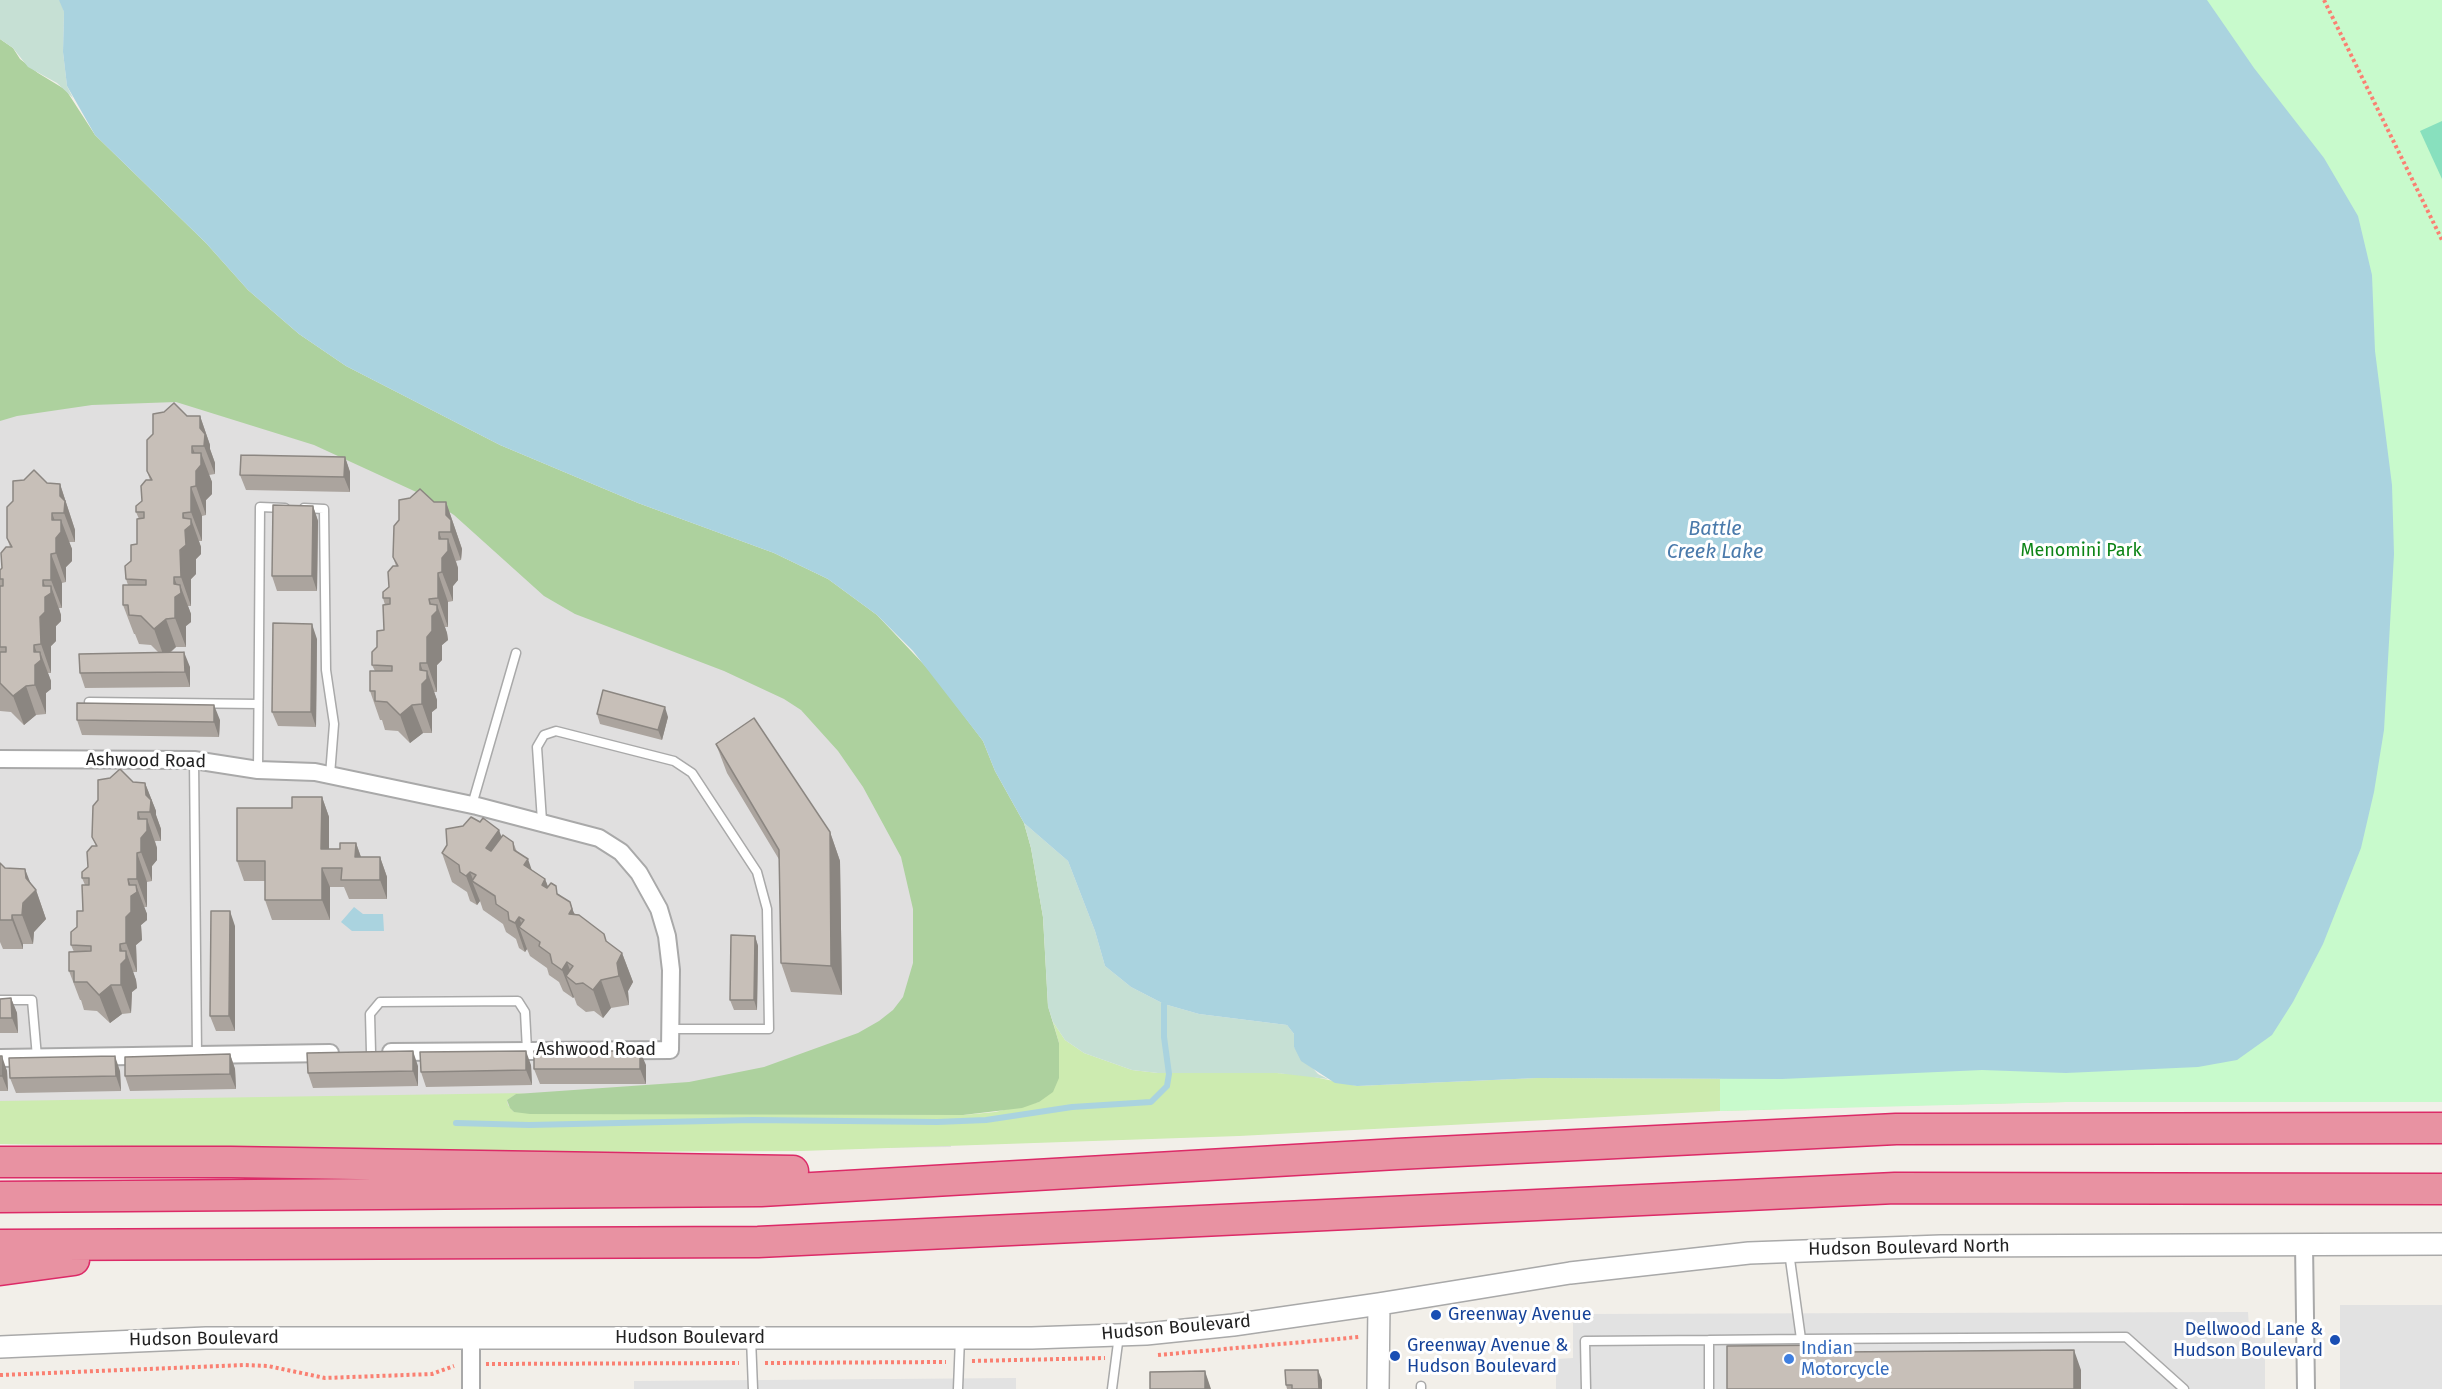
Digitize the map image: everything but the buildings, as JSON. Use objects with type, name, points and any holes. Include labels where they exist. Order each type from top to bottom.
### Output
[{"type":"highway","points":[[0,1197],[761,1191],[1896,1129],[2442,1128]]},
{"type":"highway","points":[[0,1162],[231,1162],[641,1168],[1008,1177]]},
{"type":"highway","points":[[0,1245],[758,1242],[1895,1188],[2442,1189]]},
{"type":"highway","points":[[0,1270],[205,1243]]},
{"type":"street","name":"Ashwood Road","points":[[0,759],[194,760],[258,770],[330,775],[542,821],[599,838],[621,852],[639,873],[659,909],[667,936],[671,970],[670,1050],[0,1058]]},
{"type":"street","points":[[2304,1244],[2306,1389]]},
{"type":"street","name":"Hudson Boulevard North","points":[[1379,1304],[1570,1272],[1713,1256],[1789,1251],[1941,1246],[2442,1244]]},
{"type":"street","points":[[1378,1389],[1379,1304]]},
{"type":"street","name":"Hudson Boulevard","points":[[0,1347],[206,1338],[960,1338],[1120,1335],[1233,1325],[1379,1304]]},
{"type":"street","points":[[471,1338],[471,1389]]},
{"type":"lane","points":[[258,770],[260,507],[324,509],[326,670],[334,724],[330,775]]},
{"type":"lane","points":[[472,806],[516,653]]},
{"type":"lane","points":[[90,702],[258,704]]},
{"type":"lane","points":[[542,821],[537,747],[544,735],[556,731],[674,761],[692,773],[757,872],[767,909],[769,1029],[671,1029]]},
{"type":"lane","points":[[194,760],[197,1055]]},
{"type":"lane","points":[[0,1000],[32,1000],[37,1057]]},
{"type":"lane","points":[[359,1053],[370,1014],[380,1002],[518,1001],[525,1012],[527,1050]]},
{"type":"lane","points":[[1789,1251],[1801,1339]]},
{"type":"lane","points":[[1112,1389],[1114,1357],[1120,1335]]},
{"type":"lane","points":[[1586,1389],[1585,1341],[2126,1337],[2184,1389]]},
{"type":"lane","points":[[751,1338],[753,1389]]},
{"type":"lane","points":[[958,1389],[960,1338]]},
{"type":"lane","points":[[1709,1340],[1709,1389]]},
{"type":"path","points":[[2324,0],[2442,240]]},
{"type":"path","points":[[1150,1355],[1378,1336]]},
{"type":"path","points":[[0,1375],[245,1365],[268,1366],[326,1378],[432,1374],[451,1367],[471,1364],[1074,1360],[1114,1357]]},
{"type":"shaded area","points":[[0,387],[184,389],[590,542],[947,823],[951,1147],[549,1152],[0,1144]]},
{"type":"shaded area","points":[[2340,1305],[2442,1305],[2442,1389],[2340,1389]]},
{"type":"shaded area","points":[[2248,1312],[2249,1327],[2265,1328],[2265,1389],[2081,1389],[2081,1370],[1734,1389],[1556,1389],[1556,1359],[1573,1358],[1573,1314]]},
{"type":"shaded area","points":[[1016,1378],[1016,1389],[634,1389],[634,1381]]},
{"type":"green space","points":[[0,0],[59,0],[61,2],[64,12],[63,52],[67,86],[73,98],[57,83],[28,67],[13,48],[0,39]]},
{"type":"green space","name":"Menomini Park","points":[[1719,0],[2442,0],[2442,1102],[2066,1102],[1720,1111]]},
{"type":"green space","points":[[0,39],[13,48],[20,59],[38,73],[66,90],[95,135],[206,243],[248,290],[299,334],[346,366],[500,445],[638,503],[774,553],[828,579],[877,615],[930,671],[983,741],[995,771],[1024,823],[1031,848],[1043,917],[1048,1006],[1059,1043],[1059,1078],[1053,1092],[1039,1102],[1022,1108],[963,1115],[530,1114],[514,1112],[510,1108],[507,1100],[516,1094],[689,1082],[764,1067],[858,1033],[879,1021],[893,1010],[903,997],[913,963],[913,909],[901,857],[863,787],[838,751],[801,710],[784,699],[724,671],[575,614],[544,596],[454,515],[425,496],[314,445],[176,402],[92,405],[17,416],[0,421]]},
{"type":"green space","points":[[2442,121],[2442,179],[2420,131]]},
{"type":"green space","points":[[1024,823],[1068,861],[1095,931],[1105,966],[1131,987],[1164,1004],[1199,1014],[1287,1025],[1294,1034],[1294,1047],[1318,1074],[1328,1079],[1277,1073],[1158,1073],[1132,1070],[1084,1053],[1065,1040],[1053,1022],[1048,1007],[1043,917],[1031,848]]},
{"type":"green space","points":[[1053,1022],[1065,1040],[1084,1053],[1132,1070],[1158,1073],[1277,1073],[1305,1075],[1357,1086],[1537,1078],[1782,1079],[2442,1102],[2066,1102],[1879,1106],[1720,1111],[1239,1136],[801,1151],[549,1152],[0,1144],[0,1101],[526,1093],[516,1094],[507,1100],[514,1112],[963,1115],[995,1112],[1039,1102],[1059,1043]]},
{"type":"water","name":"Battle Creek Lake","points":[[59,0],[2207,0],[2254,68],[2324,158],[2358,216],[2372,275],[2375,351],[2392,485],[2394,554],[2384,730],[2374,792],[2361,848],[2323,944],[2293,1002],[2272,1035],[2237,1060],[2198,1067],[2066,1073],[1982,1070],[1782,1079],[1537,1078],[1357,1086],[1335,1083],[1301,1061],[1294,1047],[1294,1034],[1287,1025],[1199,1014],[1164,1004],[1131,987],[1105,966],[1095,931],[1068,861],[1024,823],[995,771],[983,741],[913,651],[877,615],[828,579],[774,553],[638,503],[500,445],[346,366],[299,334],[248,290],[206,243],[95,135],[67,86],[63,52],[64,12]]},
{"type":"water","points":[[354,907],[363,914],[383,914],[384,931],[352,931],[341,922]]},
{"type":"waterway","points":[[456,1123],[529,1125],[753,1120],[937,1122],[986,1120],[1072,1107],[1151,1102],[1167,1086],[1169,1074],[1164,1037],[1164,1004]]},
{"type":"place","name":"Greenway Avenue","points":[[1436,1315]]},
{"type":"place","name":"Dellwood Lane & Hudson Boulevard","points":[[2335,1340]]},
{"type":"place","name":"Greenway Avenue & Hudson Boulevard","points":[[1395,1356]]},
{"type":"place","name":"Indian Motorcycle","points":[[1789,1359]]}]
